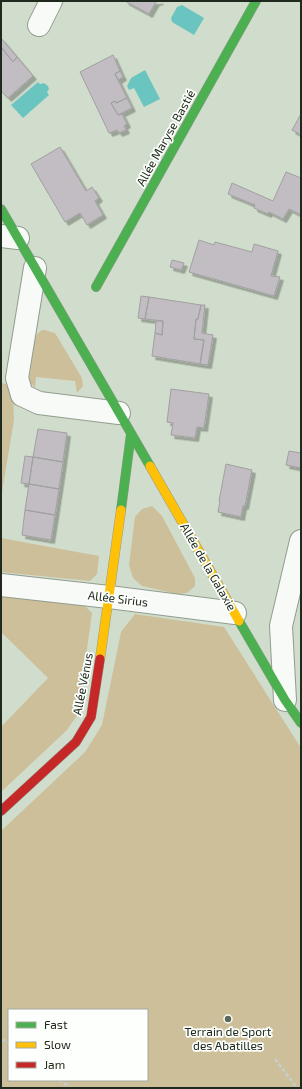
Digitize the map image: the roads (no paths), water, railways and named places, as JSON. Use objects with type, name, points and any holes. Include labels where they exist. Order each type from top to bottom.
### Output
[{"type":"street","points":[[39,25],[51,1]]},
{"type":"street","name":"Allée Maryse Bastié","points":[[96,287],[256,1]]},
{"type":"street","name":"Allée de la Galaxie","points":[[1,209],[9,237],[35,268],[285,700],[301,723]]},
{"type":"street","points":[[35,268],[17,378],[22,395],[39,403],[119,413]]},
{"type":"street","points":[[110,597],[131,434]]},
{"type":"street","points":[[285,700],[281,626],[301,541]]},
{"type":"street","name":"Allée Sirius","points":[[1,585],[235,613]]},
{"type":"street","name":"Allée Vénus","points":[[1,812],[76,742],[91,717],[110,597]]},
{"type":"water","points":[[182,5],[204,18],[194,35],[172,22],[171,18],[177,7]]},
{"type":"water","points":[[145,70],[160,99],[144,107],[134,88],[129,90],[127,86],[131,78]]},
{"type":"water","points":[[38,82],[40,84],[44,83],[48,86],[49,89],[47,92],[49,95],[23,118],[11,105]]},
{"type":"place","name":"Terrain de Sport des Abatilles","points":[[228,1019]]}]
